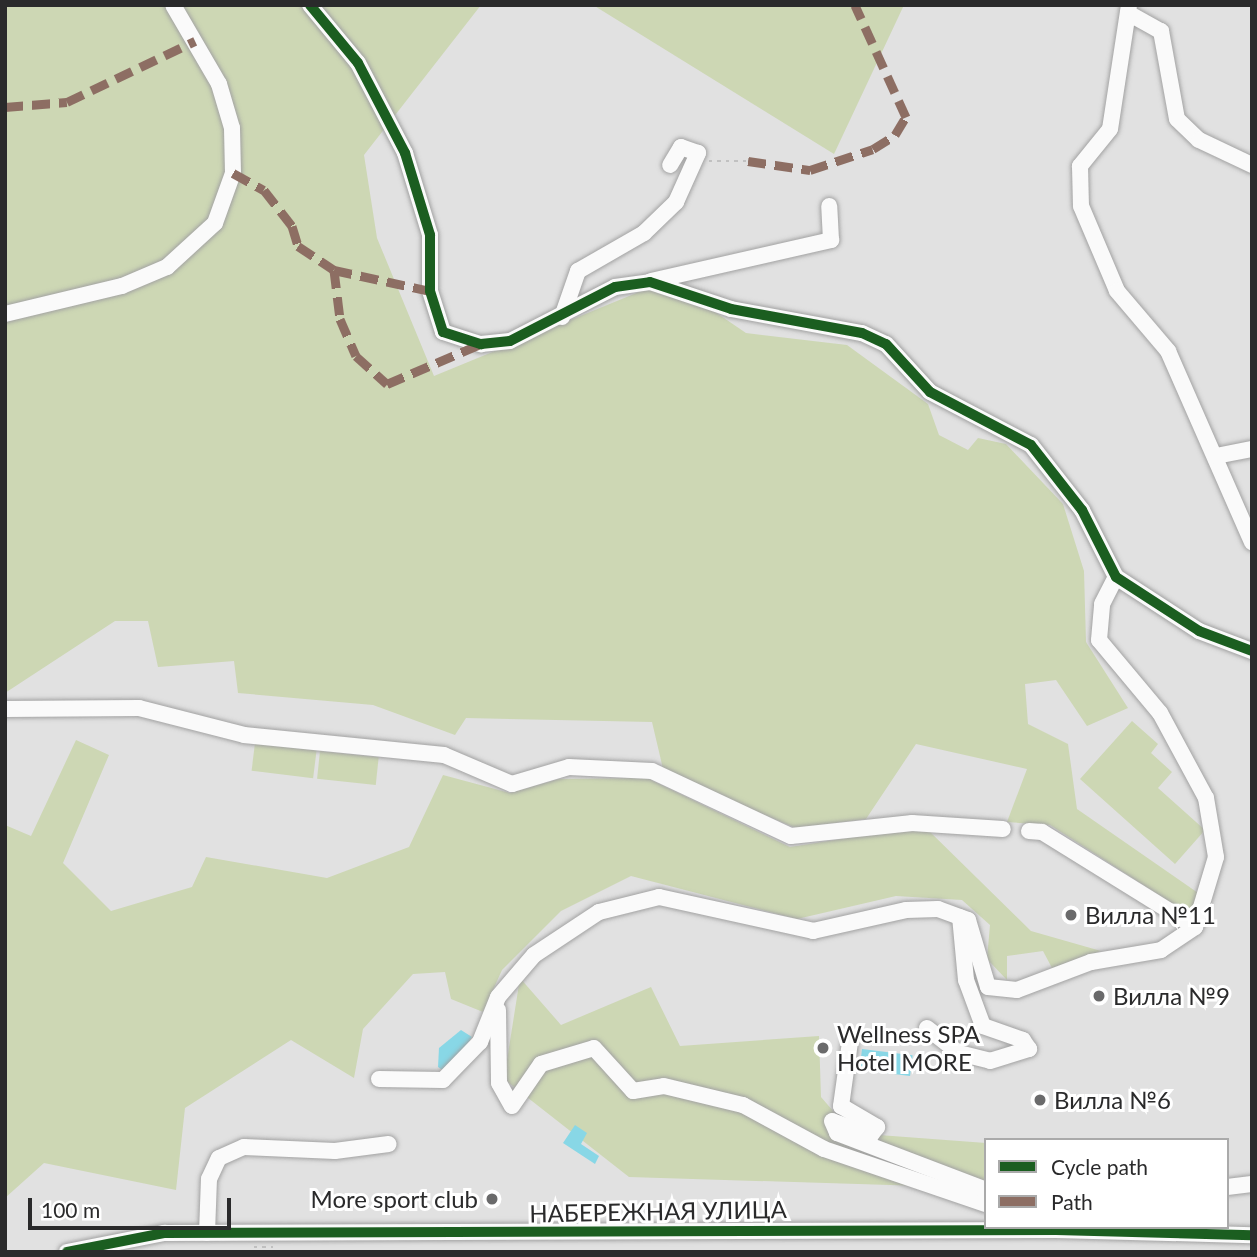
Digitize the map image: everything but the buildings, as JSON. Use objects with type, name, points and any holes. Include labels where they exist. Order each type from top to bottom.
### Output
[{"type":"street","points":[[5,314],[122,286],[167,267],[215,223],[233,173],[232,128],[219,84],[173,5]]},
{"type":"street","points":[[310,5],[358,63],[405,153],[430,235],[430,291],[443,332],[481,344],[510,341],[562,317],[615,287],[650,282],[831,240],[829,206]]},
{"type":"street","points":[[1252,165],[1199,140],[1177,119],[1161,31],[1129,9],[1110,129],[1080,166],[1081,206],[1117,291],[1168,351],[1252,542]]},
{"type":"street","points":[[562,317],[578,271],[644,233],[677,202],[698,153],[681,148],[670,165]]},
{"type":"street","points":[[650,282],[732,309],[832,323],[886,344],[930,392],[1031,445],[1082,510],[1116,577],[1199,631],[1252,651]]},
{"type":"street","points":[[1216,456],[1252,449]]},
{"type":"street","points":[[379,1079],[443,1080],[480,1042],[498,997],[534,956],[599,912],[659,897],[813,931],[906,910],[960,917],[968,920],[980,948],[988,987],[1017,990],[1091,962],[1161,950],[1195,927],[1216,857],[1206,798],[1160,713],[1099,640],[1102,604],[1116,577]]},
{"type":"street","points":[[5,709],[139,708],[244,735],[444,755],[512,784],[569,767],[652,771],[791,836],[912,823],[1003,829]]},
{"type":"street","points":[[1029,831],[1042,832],[1195,927]]},
{"type":"street","points":[[927,1028],[959,1053],[990,1061],[1029,1049],[1023,1040],[983,1026],[966,980],[960,917]]},
{"type":"street","points":[[498,997],[499,1083],[512,1106],[541,1064],[594,1048],[633,1091],[664,1086],[743,1105],[824,1149],[984,1203]]},
{"type":"street","points":[[850,1042],[841,1106],[877,1126],[871,1135],[832,1121],[838,1133],[984,1190]]},
{"type":"street","points":[[207,1233],[209,1179],[219,1158],[244,1147],[335,1151],[389,1144]]},
{"type":"street","points":[[1229,1187],[1252,1184]]},
{"type":"street","name":"НАБЕРЕЖНАЯ УЛИЦА","points":[[67,1252],[164,1233],[1145,1229],[1252,1235]]},
{"type":"path","points":[[723,159],[748,161]]},
{"type":"green space","points":[[5,5],[481,5],[364,155],[377,238],[434,376],[668,280],[746,333],[847,345],[928,404],[939,435],[968,450],[978,438],[1006,444],[1063,504],[1084,571],[1086,642],[1128,708],[1087,726],[1056,680],[1025,684],[1028,724],[1068,744],[1077,809],[1201,895],[1187,913],[1050,825],[1007,822],[1027,769],[916,744],[866,819],[796,828],[664,773],[652,722],[466,718],[455,735],[373,705],[238,693],[234,661],[158,667],[148,621],[115,621],[5,693]]},
{"type":"green space","points":[[593,5],[904,5],[834,154]]},
{"type":"green space","points":[[1132,721],[1158,744],[1151,753],[1172,772],[1158,788],[1205,830],[1175,864],[1080,779]]},
{"type":"green space","points":[[76,740],[109,755],[63,863],[111,911],[192,887],[206,857],[327,878],[409,847],[443,775],[510,793],[559,779],[647,778],[790,847],[924,826],[1031,931],[1101,951],[1052,968],[1043,951],[1007,956],[1007,980],[987,959],[990,925],[962,900],[896,896],[797,919],[631,876],[561,911],[502,970],[483,1012],[451,999],[445,972],[413,974],[363,1029],[354,1078],[291,1040],[185,1108],[176,1190],[44,1163],[5,1198],[5,825],[31,836]]},
{"type":"green space","points":[[255,743],[317,751],[313,778],[252,771]]},
{"type":"green space","points":[[320,751],[379,757],[376,785],[317,779]]},
{"type":"green space","points":[[520,978],[561,1025],[651,987],[680,1046],[819,1036],[821,1097],[852,1133],[984,1143],[984,1188],[629,1177],[504,1079]]},
{"type":"water","points":[[461,1030],[472,1037],[454,1067],[444,1071],[438,1067],[439,1048]]},
{"type":"water","points":[[862,1049],[913,1055],[910,1076],[859,1070]]},
{"type":"water","points":[[575,1125],[587,1133],[581,1144],[599,1156],[595,1164],[563,1143]]},
{"type":"marked path","points":[[748,161],[810,170],[873,149],[895,135],[906,117],[855,5]]},
{"type":"marked path","points":[[5,107],[67,102],[195,41]]},
{"type":"marked path","points":[[233,173],[264,190],[292,226],[298,246],[334,270],[430,291]]},
{"type":"marked path","points":[[334,270],[340,319],[356,356],[387,384],[481,344]]},
{"type":"cycle path","points":[[310,5],[358,63],[405,153],[430,235],[430,291],[443,332],[481,344],[510,341],[615,287],[650,282],[731,309],[862,333],[886,344],[930,392],[1031,445],[1082,510],[1116,577],[1199,631],[1252,651]]},
{"type":"cycle path","points":[[67,1252],[164,1233],[1056,1230],[1252,1235]]},
{"type":"place","name":"Вилла №11","points":[[1071,915]]},
{"type":"place","name":"Вилла №9","points":[[1099,996]]},
{"type":"place","name":"Wellness SPA Hotel MORE","points":[[823,1048]]},
{"type":"place","name":"Вилла №6","points":[[1040,1100]]},
{"type":"place","name":"More sport club","points":[[492,1199]]}]
